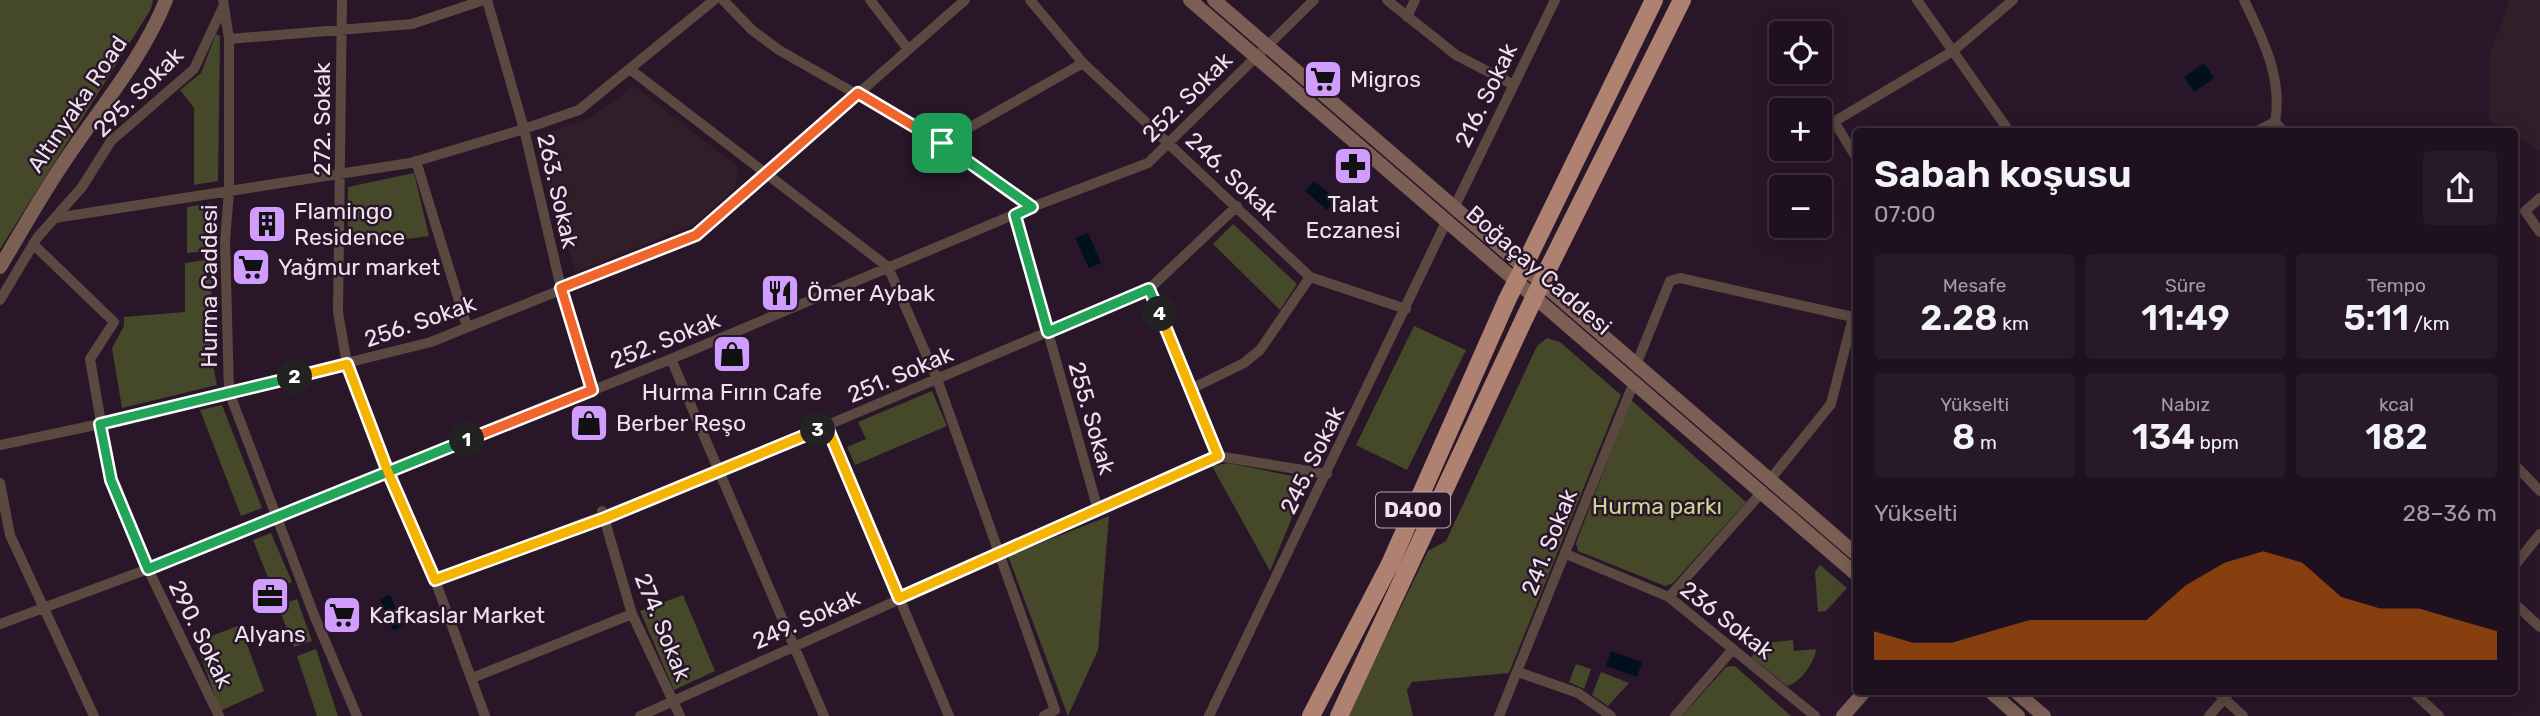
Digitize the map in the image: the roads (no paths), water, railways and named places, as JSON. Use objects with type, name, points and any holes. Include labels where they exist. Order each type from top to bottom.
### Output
[{"type":"highway","name":"D400","points":[[1311,716],[1390,564],[1507,300],[1654,0]]},
{"type":"highway","name":"D400","points":[[1339,716],[1547,271],[1682,0]]},
{"type":"main road","name":"Altınyaka Road","points":[[0,267],[63,163],[136,58],[157,24],[166,0]]},
{"type":"main road","name":"Boğaçay Caddesi","points":[[1190,0],[1255,57],[1636,365],[1853,571]]},
{"type":"main road","name":"Boğaçay Caddesi","points":[[1214,0],[1634,382],[1853,552]]},
{"type":"main road","points":[[1843,716],[1861,695]]},
{"type":"main road","points":[[1994,695],[2018,716]]},
{"type":"main road","points":[[2020,695],[2044,716]]},
{"type":"street","name":"272. Sokak","points":[[342,0],[338,312],[347,364],[388,472],[435,580],[485,716]]},
{"type":"street","points":[[229,38],[412,24],[485,0]]},
{"type":"street","name":"263. Sokak","points":[[485,0],[524,129],[561,288],[592,390]]},
{"type":"street","points":[[55,218],[341,176],[416,161],[524,129],[579,110],[714,0]]},
{"type":"street","points":[[723,0],[752,30],[779,50],[942,143],[1032,207]]},
{"type":"street","points":[[870,0],[908,49]]},
{"type":"street","name":"256. Sokak","points":[[0,445],[100,424],[431,342],[696,235],[768,175],[965,0]]},
{"type":"street","name":"246. Sokak","points":[[1030,0],[1083,63],[1310,276],[1406,309]]},
{"type":"street","name":"252. Sokak","points":[[0,624],[148,569],[671,359],[1032,207],[1148,163],[1314,0]]},
{"type":"street","points":[[1387,0],[1456,55],[1512,84]]},
{"type":"street","points":[[1407,16],[1415,0]]},
{"type":"street","name":"216. Sokak","points":[[1451,214],[1555,0]]},
{"type":"street","points":[[1917,0],[2007,128]]},
{"type":"street","points":[[1832,124],[1953,51],[2013,0]]},
{"type":"street","points":[[2244,0],[2270,60],[2279,102],[2275,122]]},
{"type":"street","name":"Hurma Caddesi","points":[[223,4],[229,38],[229,191],[225,241],[229,393],[357,716]]},
{"type":"street","name":"295. Sokak","points":[[0,300],[33,244],[82,187],[111,141],[194,69],[223,4]]},
{"type":"street","points":[[942,143],[1083,63]]},
{"type":"street","points":[[631,70],[888,267],[937,379],[1055,710],[1044,716]]},
{"type":"street","points":[[2263,128],[2275,122]]},
{"type":"street","points":[[2275,122],[2280,128]]},
{"type":"street","points":[[1835,123],[1853,152]]},
{"type":"street","points":[[416,161],[467,327]]},
{"type":"street","points":[[2540,198],[2525,211],[2540,232]]},
{"type":"street","name":"251. Sokak","points":[[435,580],[717,472],[1149,289],[1237,206]]},
{"type":"street","name":"245. Sokak","points":[[1209,716],[1451,214]]},
{"type":"street","name":"255. Sokak","points":[[1015,215],[1098,510]]},
{"type":"street","name":"290. Sokak","points":[[33,244],[114,322],[90,359],[111,480],[148,569],[219,716]]},
{"type":"street","points":[[1191,389],[1244,363],[1260,350],[1310,276]]},
{"type":"street","points":[[1636,365],[1670,281],[1681,278],[1853,317]]},
{"type":"street","points":[[1149,289],[1218,456],[1327,474]]},
{"type":"street","points":[[1669,597],[1766,487],[1831,404],[1853,324]]},
{"type":"street","points":[[671,359],[717,472],[824,716]]},
{"type":"street","name":"241. Sokak","points":[[1499,716],[1634,382]]},
{"type":"street","points":[[827,427],[949,716]]},
{"type":"street","name":"249. Sokak","points":[[640,716],[1218,456]]},
{"type":"street","points":[[2518,468],[2540,491]]},
{"type":"street","points":[[0,483],[10,535],[94,716]]},
{"type":"street","name":"274. Sokak","points":[[603,514],[632,614],[680,716]]},
{"type":"street","points":[[2518,561],[2540,534]]},
{"type":"street","name":"236 Sokak","points":[[1566,554],[1669,597],[1815,716]]},
{"type":"street","points":[[2518,607],[2540,627]]},
{"type":"street","points":[[472,677],[632,614]]},
{"type":"street","points":[[1675,716],[1733,649]]},
{"type":"street","points":[[1518,672],[1578,694],[1611,716]]},
{"type":"street","points":[[2209,716],[2222,695]]},
{"type":"street","points":[[2224,695],[2243,716]]},
{"type":"street","points":[[2416,695],[2439,716]]},
{"type":"water","points":[[2204,63],[2214,78],[2194,92],[2184,77]]},
{"type":"water","points":[[1314,181],[1336,199],[1327,210],[1305,191]]},
{"type":"water","points":[[1088,233],[1101,263],[1089,268],[1075,238]]},
{"type":"water","points":[[390,595],[403,626],[393,630],[380,599]]},
{"type":"water","points":[[1611,651],[1642,662],[1637,677],[1606,666]]},
{"type":"place","name":"Migros","points":[[1323,79]]},
{"type":"place","name":"Talat Eczanesi","points":[[1353,166]]},
{"type":"place","name":"Flamingo Residence","points":[[267,224]]},
{"type":"place","name":"Yağmur market","points":[[251,267]]},
{"type":"place","name":"Ömer Aybak","points":[[780,293]]},
{"type":"place","name":"Hurma Fırın Cafe","points":[[732,354]]},
{"type":"place","name":"Berber Reşo","points":[[589,423]]},
{"type":"place","name":"Alyans","points":[[270,596]]},
{"type":"place","name":"Kafkaslar Market","points":[[342,615]]},
{"type":"park label","name":"Hurma parkı","points":[[1657,506]]}]
